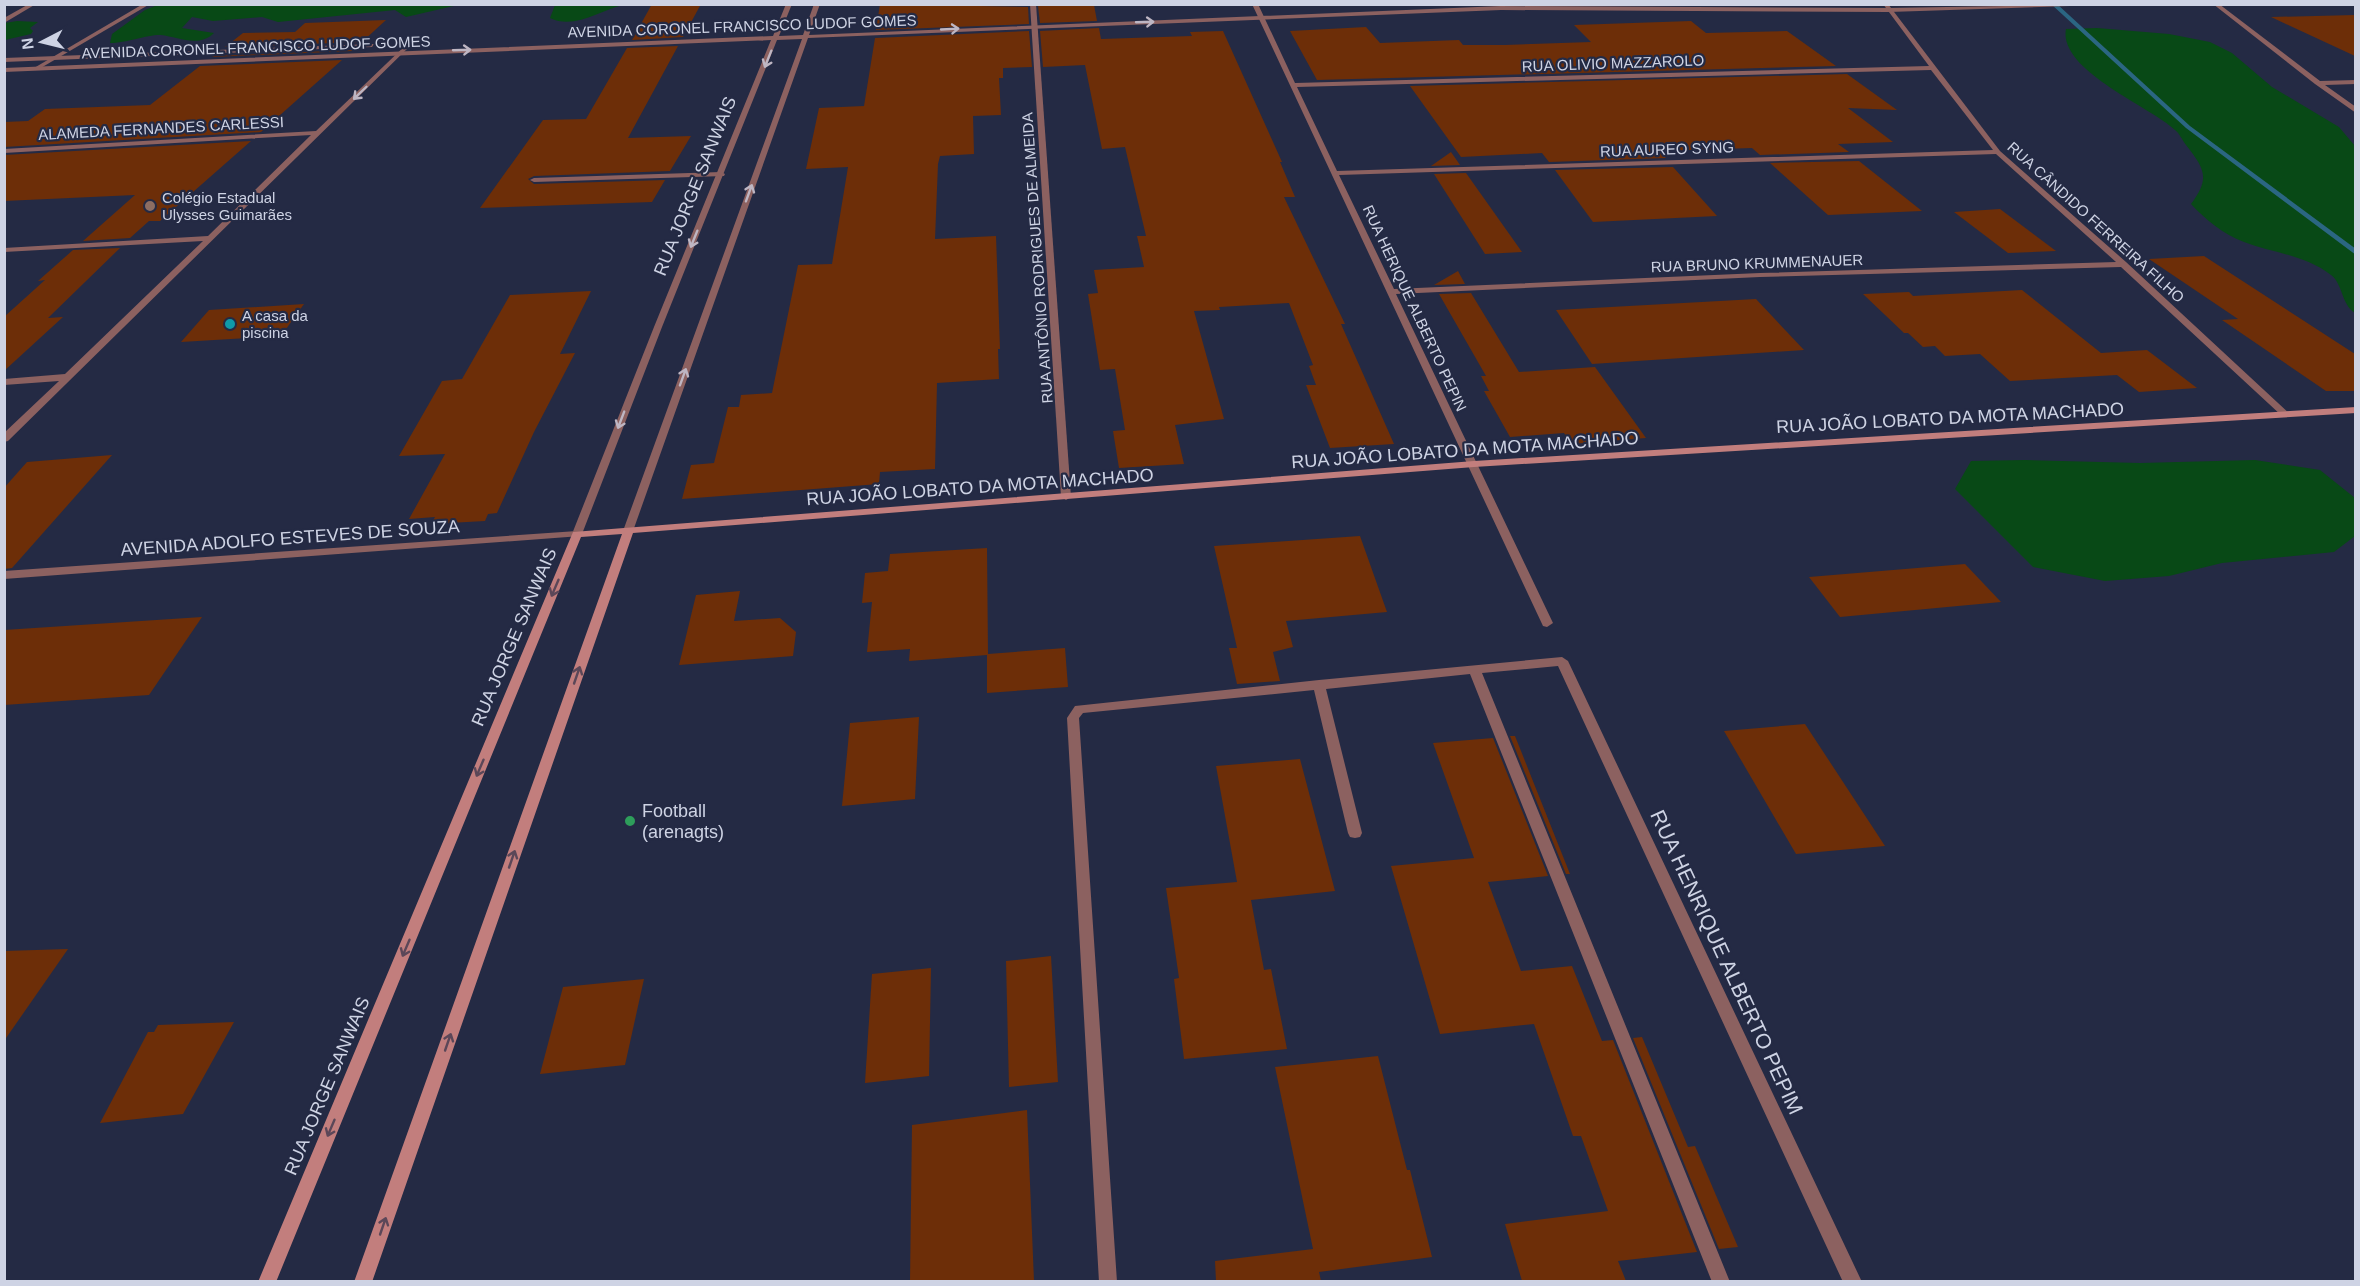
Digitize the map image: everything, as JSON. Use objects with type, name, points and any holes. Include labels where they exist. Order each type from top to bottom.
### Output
[{"type":"main road","name":"RUA JOÃO LOBATO DA MOTA MACHADO","points":[[578,534],[1474,464],[2355,410]]},
{"type":"main road","points":[[363,1281],[628,531]]},
{"type":"main road","name":"RUA JORGE SANWAIS","points":[[267,1281],[578,534]]},
{"type":"street","points":[[4,21],[34,4]]},
{"type":"street","points":[[37,68],[148,4]]},
{"type":"street","name":"RUA JORGE SANWAIS","points":[[578,534],[721,174],[782,31],[789,4]]},
{"type":"street","points":[[628,531],[803,30],[817,4]]},
{"type":"street","name":"RUA ANTÔNIO RODRIGUES DE ALMEIDA","points":[[1033,4],[1066,497]]},
{"type":"street","name":"AVENIDA CORONEL FRANCISCO LUDOF GOMES","points":[[4,70],[401,52],[803,30],[1036,22],[1410,4]]},
{"type":"street","name":"AVENIDA CORONEL FRANCISCO LUDOF GOMES","points":[[1246,10],[1499,6],[2031,7],[2128,4]]},
{"type":"street","points":[[2216,4],[2355,111]]},
{"type":"street","name":"RUA CÂNDIDO FERREIRA FILHO","points":[[1887,7],[1931,68],[1998,152],[2285,414]]},
{"type":"street","name":"RUA HERIQUE ALBERTO PEPIN","points":[[1258,10],[1547,623]]},
{"type":"street","name":"AVENIDA CORONEL FRANCISCO LUDOF GOMES","points":[[1023,19],[1036,22],[1047,18]]},
{"type":"street","name":"AVENIDA CORONEL FRANCISCO LUDOF GOMES","points":[[803,30],[819,27]]},
{"type":"street","name":"AVENIDA CORONEL FRANCISCO LUDOF GOMES","points":[[768,29],[782,31]]},
{"type":"street","name":"AVENIDA CORONEL FRANCISCO LUDOF GOMES","points":[[397,44],[421,44]]},
{"type":"street","points":[[4,440],[409,44]]},
{"type":"street","name":"AVENIDA CORONEL FRANCISCO LUDOF GOMES","points":[[4,60],[386,45]]},
{"type":"street","name":"RUA OLIVIO MAZZAROLO","points":[[1295,85],[1931,68]]},
{"type":"street","points":[[2317,83],[2355,82]]},
{"type":"street","name":"ALAMEDA FERNANDES CARLESSI","points":[[4,151],[319,133]]},
{"type":"street","name":"RUA AUREO SYNG","points":[[1337,174],[1998,152]]},
{"type":"street","points":[[534,180],[721,174]]},
{"type":"street","points":[[4,250],[211,238]]},
{"type":"street","name":"RUA BRUNO KRUMMENAUER","points":[[1392,292],[1760,275],[2123,264]]},
{"type":"street","points":[[4,382],[68,377]]},
{"type":"street","name":"AVENIDA ADOLFO ESTEVES DE SOUZA","points":[[4,575],[578,534]]},
{"type":"street","name":"RUA HENRIQUE ALBERTO PEPIM","points":[[1474,669],[1562,661],[1853,1281]]},
{"type":"street","points":[[1108,1281],[1073,718],[1079,709],[1090,707],[1474,669],[1721,1281]]},
{"type":"street","points":[[1319,684],[1356,833]]},
{"type":"green space","points":[[160,4],[458,5],[406,17],[395,10],[278,22],[262,17],[213,21],[192,17],[182,28],[214,33],[195,41],[156,35],[110,43],[112,34],[145,10]]},
{"type":"green space","points":[[555,4],[623,5],[568,22],[550,18]]},
{"type":"green space","points":[[38,22],[30,28],[33,31],[31,34],[5,40],[5,23]]},
{"type":"green space","points":[[2097,28],[2169,34],[2210,42],[2232,53],[2272,87],[2339,127],[2355,146],[2355,313],[2347,305],[2335,279],[2321,268],[2236,239],[2215,226],[2191,204],[2201,187],[2203,173],[2197,160],[2178,133],[2163,120],[2090,73],[2076,59],[2067,44],[2066,29]]},
{"type":"green space","points":[[2255,460],[2320,470],[2355,498],[2355,536],[2334,552],[2222,563],[2169,576],[2105,581],[2033,567],[1955,489],[1971,461],[2140,463]]},
{"type":"building","points":[[652,4],[701,4],[683,37],[632,40]]},
{"type":"building","points":[[880,4],[1028,7],[1029,24],[876,30]]},
{"type":"building","points":[[1094,5],[1097,21],[1040,23],[1038,6]]},
{"type":"building","points":[[2355,15],[2355,56],[2271,17]]},
{"type":"building","points":[[386,20],[362,42],[225,47],[243,33],[295,32],[305,23]]},
{"type":"building","points":[[1691,21],[1706,33],[1787,31],[1836,66],[1317,80],[1290,31],[1366,27],[1380,43],[1459,40],[1463,45],[1505,45],[1591,42],[1574,25]]},
{"type":"building","points":[[1099,28],[1101,39],[1192,36],[1190,32],[1223,31],[1282,162],[1280,162],[1295,197],[1284,197],[1345,324],[1341,324],[1394,444],[1330,448],[1306,385],[1316,385],[1309,366],[1313,365],[1289,303],[1219,307],[1220,310],[1194,311],[1224,419],[1175,425],[1184,464],[1119,468],[1113,431],[1125,430],[1115,369],[1100,370],[1088,294],[1098,293],[1094,270],[1144,267],[1137,236],[1146,236],[1125,147],[1102,149],[1085,65],[1043,67],[1040,31]]},
{"type":"building","points":[[1029,31],[1032,67],[1003,68],[1003,78],[999,78],[1001,115],[973,116],[974,154],[940,156],[938,164],[935,239],[996,236],[1000,349],[998,349],[999,379],[937,383],[935,469],[880,472],[879,484],[682,499],[691,465],[714,463],[728,407],[739,407],[741,395],[772,393],[798,265],[832,264],[848,167],[806,169],[819,108],[864,106],[875,38]]},
{"type":"building","points":[[678,46],[628,138],[691,136],[670,171],[534,176],[528,179],[534,184],[665,180],[652,202],[480,208],[543,120],[586,119],[627,48]]},
{"type":"building","points":[[352,51],[212,57],[214,56]]},
{"type":"building","points":[[342,60],[261,132],[4,147],[4,122],[28,121],[45,109],[150,105],[200,66]]},
{"type":"building","points":[[1847,74],[1897,110],[1848,108],[1893,142],[1838,144],[1849,152],[1760,155],[1752,148],[1659,151],[1666,158],[1549,162],[1542,153],[1461,157],[1410,86]]},
{"type":"building","points":[[251,141],[160,221],[149,221],[130,238],[83,241],[135,195],[4,201],[4,155]]},
{"type":"building","points":[[1451,152],[1460,165],[1431,166]]},
{"type":"building","points":[[1859,161],[1922,211],[1828,215],[1770,163]]},
{"type":"building","points":[[1673,167],[1717,216],[1593,222],[1555,170]]},
{"type":"building","points":[[1466,173],[1522,252],[1485,254],[1434,174]]},
{"type":"building","points":[[2000,209],[2056,251],[2008,253],[1954,212]]},
{"type":"building","points":[[120,248],[48,318],[63,317],[4,371],[4,317],[45,280],[38,281],[73,250]]},
{"type":"building","points":[[2204,256],[2355,354],[2355,391],[2326,391],[2222,320],[2238,319],[2149,259]]},
{"type":"building","points":[[1458,271],[1465,284],[1434,285]]},
{"type":"building","points":[[2022,290],[2101,353],[2147,350],[2197,388],[2139,392],[2117,375],[2010,381],[1980,354],[1945,356],[1935,346],[1923,347],[1908,333],[1904,333],[1863,294],[1909,292],[1913,296]]},
{"type":"building","points":[[591,291],[560,354],[575,353],[534,432],[497,513],[488,514],[485,521],[431,524],[435,517],[409,519],[445,454],[399,456],[442,381],[462,379],[510,295]]},
{"type":"building","points":[[1471,293],[1519,372],[1595,367],[1646,438],[1571,444],[1564,433],[1510,437],[1484,391],[1489,391],[1481,376],[1486,376],[1439,294]]},
{"type":"building","points":[[1756,299],[1804,350],[1592,364],[1556,310]]},
{"type":"building","points":[[304,304],[281,336],[181,342],[209,310]]},
{"type":"building","points":[[112,455],[12,568],[4,569],[4,488],[27,462]]},
{"type":"building","points":[[1360,536],[1387,612],[1286,621],[1293,647],[1273,652],[1280,681],[1237,684],[1229,648],[1237,648],[1214,546]]},
{"type":"building","points":[[987,548],[988,654],[1065,648],[1068,687],[987,693],[987,655],[909,661],[910,649],[867,652],[872,602],[862,603],[865,573],[888,571],[890,554]]},
{"type":"building","points":[[1965,564],[2001,602],[1840,617],[1809,577]]},
{"type":"building","points":[[740,591],[734,621],[780,618],[796,632],[793,656],[679,665],[696,595]]},
{"type":"building","points":[[202,617],[149,695],[4,705],[4,630]]},
{"type":"building","points":[[919,717],[915,799],[842,806],[850,723]]},
{"type":"building","points":[[1805,724],[1885,846],[1796,854],[1724,731]]},
{"type":"building","points":[[1510,736],[1515,736],[1570,874],[1566,874]]},
{"type":"building","points":[[1493,738],[1548,876],[1488,882],[1521,971],[1572,966],[1602,1041],[1613,1040],[1697,1252],[1618,1261],[1626,1281],[1522,1281],[1505,1224],[1608,1211],[1581,1136],[1573,1136],[1534,1024],[1440,1034],[1391,866],[1474,858],[1433,743]]},
{"type":"building","points":[[1300,759],[1335,891],[1251,900],[1264,970],[1271,969],[1287,1049],[1184,1059],[1174,979],[1179,978],[1166,888],[1237,882],[1216,766]]},
{"type":"building","points":[[68,949],[4,1041],[4,951]]},
{"type":"building","points":[[1051,956],[1058,1082],[1009,1087],[1006,961]]},
{"type":"building","points":[[931,968],[929,1076],[865,1083],[872,974]]},
{"type":"building","points":[[644,979],[625,1065],[540,1074],[563,987]]},
{"type":"building","points":[[234,1022],[183,1114],[100,1123],[148,1032],[154,1032],[158,1025]]},
{"type":"building","points":[[1642,1037],[1688,1147],[1695,1146],[1738,1247],[1719,1249],[1633,1038]]},
{"type":"building","points":[[1378,1056],[1432,1257],[1319,1272],[1321,1281],[1216,1281],[1215,1261],[1313,1249],[1275,1067]]},
{"type":"building","points":[[1027,1110],[1034,1281],[910,1281],[912,1125]]},
{"type":"waterway","points":[[2053,4],[2188,127],[2356,253]]},
{"type":"place","name":"Colégio Estadual Ulysses Guimarães","points":[[150,206]]},
{"type":"place","name":"A casa da piscina","points":[[230,324]]},
{"type":"place","name":"Football (arenagts)","points":[[630,821]]}]
